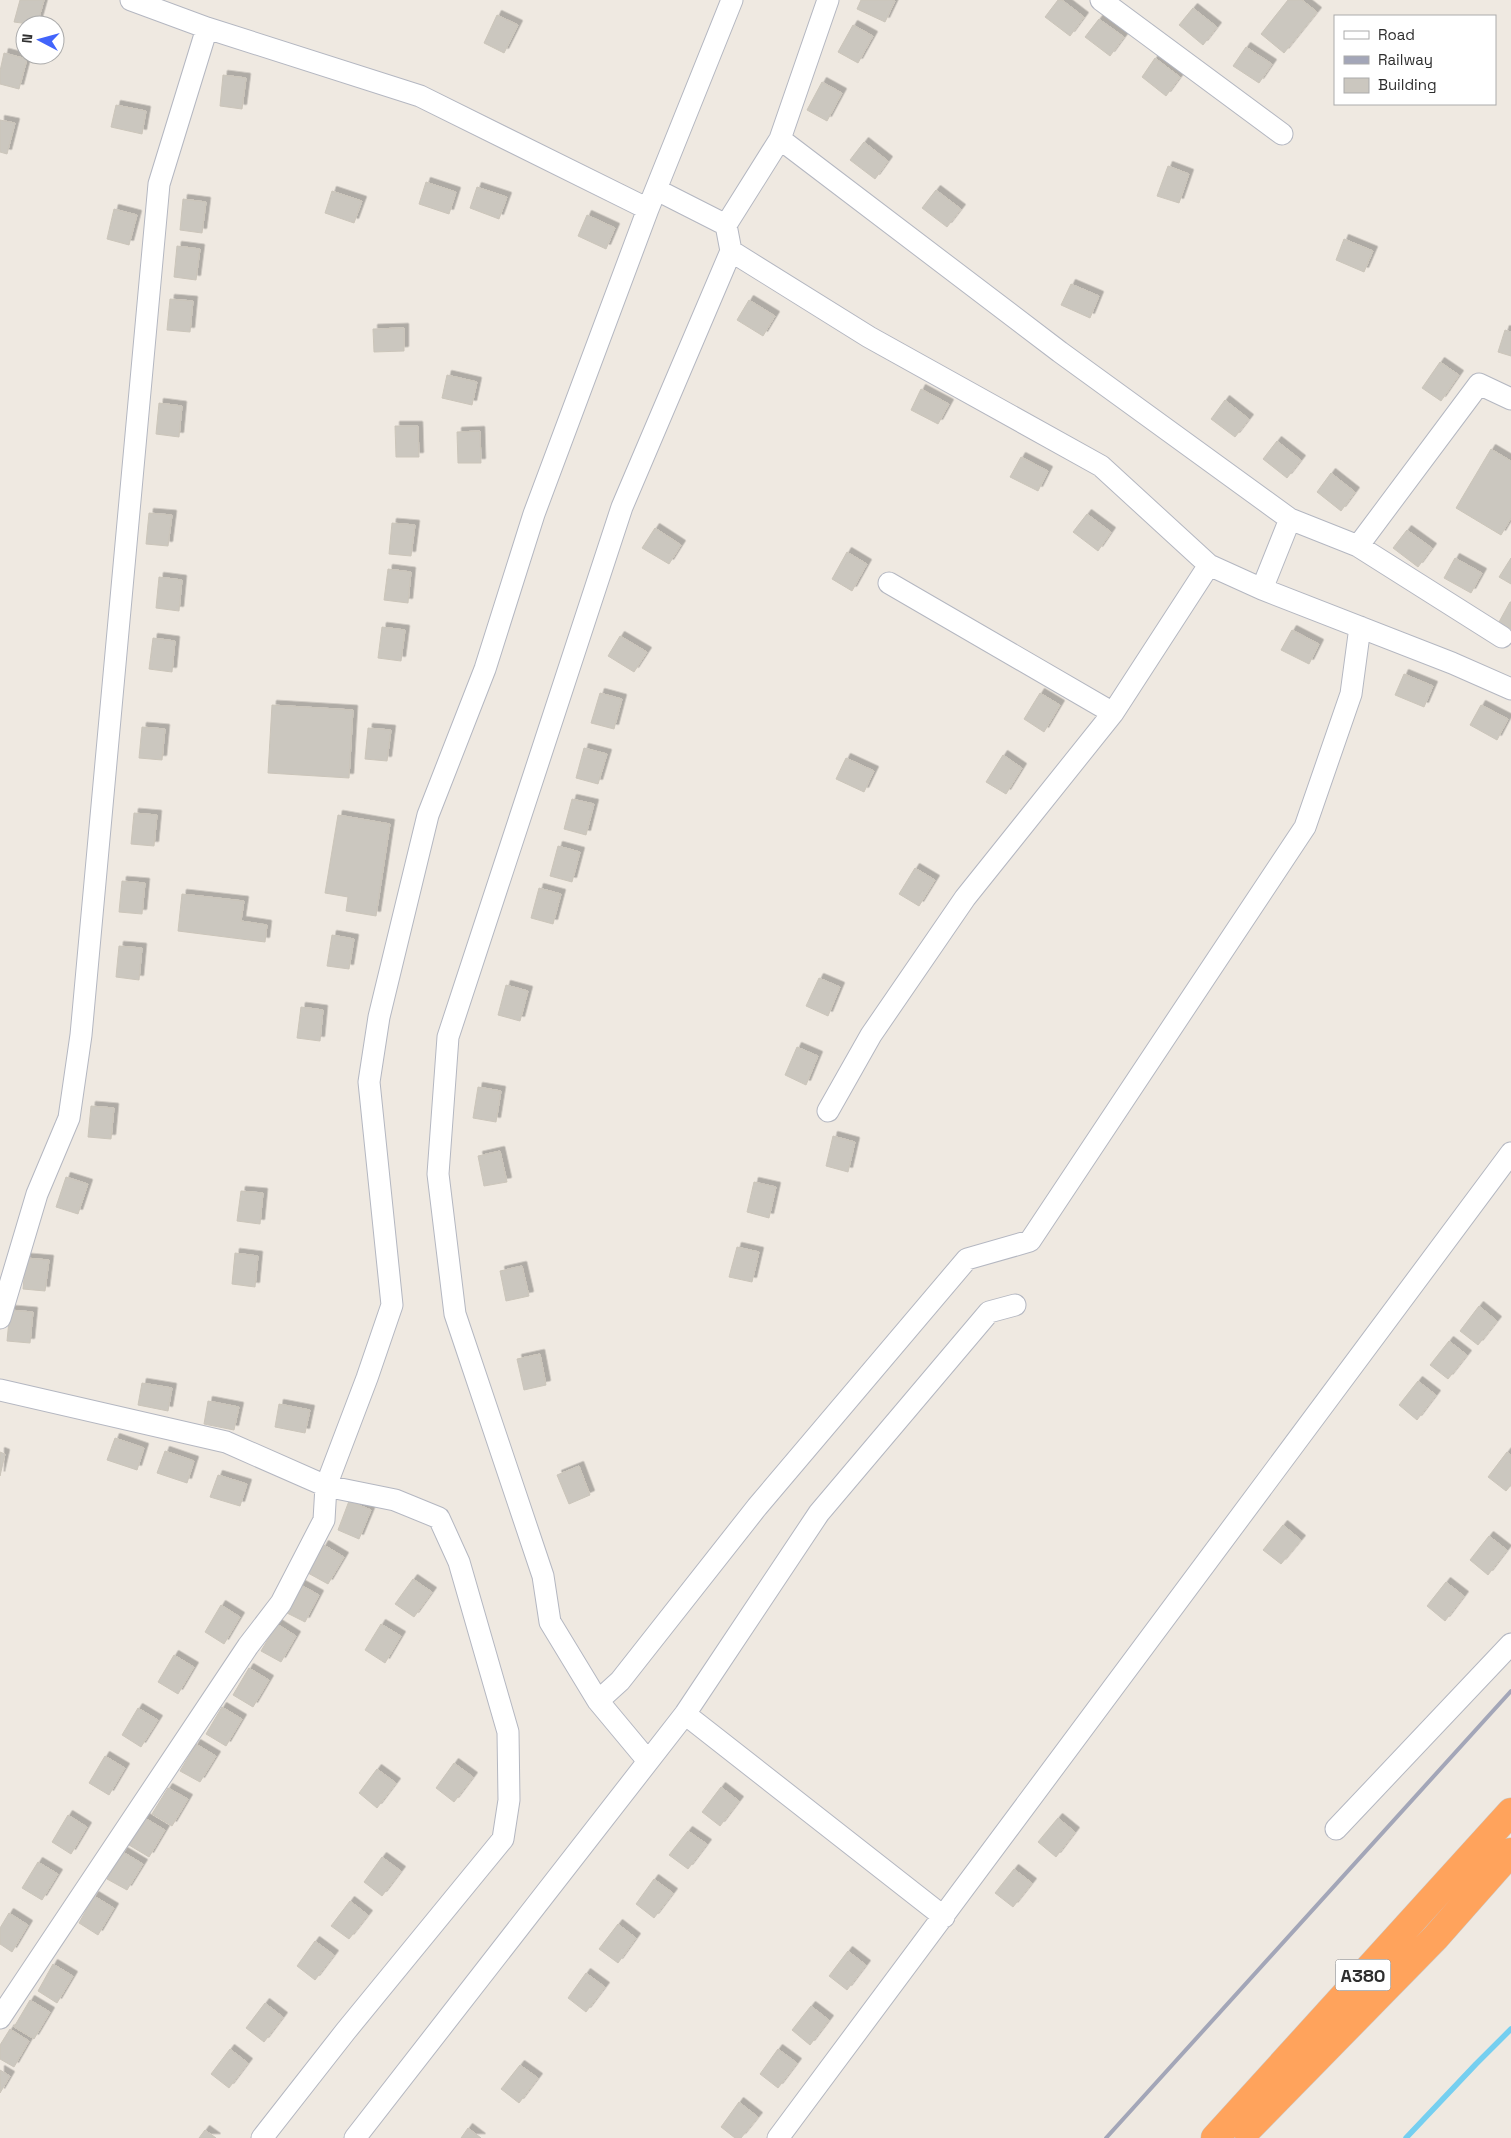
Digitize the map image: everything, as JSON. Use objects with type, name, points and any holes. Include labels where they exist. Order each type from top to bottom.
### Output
[{"type":"highway","name":"A380","points":[[1215,2138],[1511,1812]]},
{"type":"highway","name":"A380","points":[[1238,2138],[1436,1937],[1511,1852]]},
{"type":"street","points":[[131,0],[207,28],[420,96],[653,199],[726,225]]},
{"type":"street","points":[[0,2018],[248,1646],[281,1603],[324,1520],[326,1486],[367,1378],[392,1305],[369,1082],[379,1017],[428,815],[485,669],[534,514],[653,199],[732,0]]},
{"type":"street","points":[[648,1761],[598,1701],[550,1622],[543,1576],[455,1314],[438,1174],[448,1037],[622,507],[731,251],[726,225],[780,139],[828,0]]},
{"type":"street","points":[[1101,0],[1282,134]]},
{"type":"street","points":[[0,1318],[38,1194],[69,1118],[81,1036],[159,184],[207,28]]},
{"type":"street","points":[[780,139],[1060,352],[1290,519],[1358,546],[1502,637]]},
{"type":"street","points":[[731,251],[868,337],[1101,466],[1209,565],[1262,589],[1452,663],[1511,689]]},
{"type":"street","points":[[1358,546],[1479,384],[1511,399]]},
{"type":"street","points":[[1262,589],[1290,519]]},
{"type":"street","points":[[828,1111],[871,1035],[965,898],[1113,713],[1209,565]]},
{"type":"street","points":[[889,583],[1113,713]]},
{"type":"street","points":[[598,1701],[620,1682],[757,1507],[967,1259],[1030,1241],[1305,827],[1350,694],[1360,627]]},
{"type":"street","points":[[778,2138],[1511,1153]]},
{"type":"street","points":[[355,2138],[684,1714],[819,1513],[989,1312],[1015,1305]]},
{"type":"street","points":[[0,1390],[226,1442],[326,1486],[395,1500],[439,1518],[459,1562],[508,1732],[509,1800],[502,1840],[345,2032],[262,2138]]},
{"type":"street","points":[[1336,1829],[1511,1644]]},
{"type":"street","points":[[684,1714],[944,1917]]},
{"type":"building","points":[[20,0],[44,0],[40,15],[16,15]]},
{"type":"building","points":[[861,0],[895,1],[885,22],[857,9]]},
{"type":"building","points":[[1058,0],[1062,0],[1084,17],[1070,36],[1045,17]]},
{"type":"building","points":[[1288,0],[1302,0],[1317,12],[1284,53],[1261,34]]},
{"type":"building","points":[[1193,8],[1217,27],[1203,45],[1179,25]]},
{"type":"building","points":[[497,15],[518,25],[504,53],[484,43]]},
{"type":"building","points":[[1099,19],[1124,37],[1110,56],[1085,37]]},
{"type":"building","points":[[853,25],[873,36],[858,63],[838,52]]},
{"type":"building","points":[[1246,47],[1272,64],[1259,83],[1233,66]]},
{"type":"building","points":[[4,53],[15,56],[15,65],[25,65],[19,89],[0,84],[0,71]]},
{"type":"building","points":[[1155,58],[1180,77],[1166,96],[1142,77]]},
{"type":"building","points":[[223,75],[246,78],[242,109],[220,106]]},
{"type":"building","points":[[822,82],[842,93],[827,121],[807,110]]},
{"type":"building","points":[[116,105],[146,111],[142,134],[111,127]]},
{"type":"building","points":[[0,120],[15,123],[7,154],[0,152]]},
{"type":"building","points":[[864,142],[888,161],[875,179],[850,160]]},
{"type":"building","points":[[1168,166],[1189,174],[1179,203],[1157,196]]},
{"type":"building","points":[[426,182],[456,192],[449,214],[419,204]]},
{"type":"building","points":[[477,187],[507,197],[499,219],[470,208]]},
{"type":"building","points":[[936,190],[961,209],[947,227],[922,208]]},
{"type":"building","points":[[332,191],[362,201],[354,223],[325,213]]},
{"type":"building","points":[[183,199],[206,202],[202,233],[180,230]]},
{"type":"building","points":[[114,209],[137,215],[129,245],[107,239]]},
{"type":"building","points":[[587,215],[615,228],[606,249],[578,236]]},
{"type":"building","points":[[1344,239],[1373,251],[1364,272],[1336,260]]},
{"type":"building","points":[[177,246],[200,249],[196,280],[174,277]]},
{"type":"building","points":[[1071,284],[1099,296],[1090,318],[1061,305]]},
{"type":"building","points":[[170,299],[193,301],[190,332],[167,330]]},
{"type":"building","points":[[749,300],[775,316],[763,336],[737,320]]},
{"type":"building","points":[[404,328],[404,351],[374,352],[373,329]]},
{"type":"building","points":[[1505,330],[1511,332],[1511,356],[1498,352]]},
{"type":"building","points":[[1440,362],[1459,375],[1441,401],[1422,388]]},
{"type":"building","points":[[447,375],[477,382],[472,405],[442,398]]},
{"type":"building","points":[[921,389],[949,404],[938,424],[911,410]]},
{"type":"building","points":[[1225,400],[1249,419],[1235,437],[1211,419]]},
{"type":"building","points":[[159,403],[182,406],[179,437],[156,434]]},
{"type":"building","points":[[395,426],[418,426],[419,457],[396,457]]},
{"type":"building","points":[[480,431],[481,463],[458,463],[457,432]]},
{"type":"building","points":[[1277,441],[1301,460],[1287,478],[1263,459]]},
{"type":"building","points":[[1491,449],[1511,461],[1511,518],[1501,535],[1456,508]]},
{"type":"building","points":[[1021,457],[1048,471],[1038,491],[1010,477]]},
{"type":"building","points":[[1331,473],[1355,492],[1341,511],[1317,492]]},
{"type":"building","points":[[149,513],[172,515],[168,546],[146,544]]},
{"type":"building","points":[[1087,514],[1111,532],[1098,551],[1073,532]]},
{"type":"building","points":[[392,523],[415,525],[411,556],[389,554]]},
{"type":"building","points":[[655,528],[681,545],[669,564],[642,548]]},
{"type":"building","points":[[1407,530],[1432,548],[1418,567],[1393,548]]},
{"type":"building","points":[[847,552],[867,564],[852,591],[832,579]]},
{"type":"building","points":[[1455,558],[1482,573],[1471,593],[1444,578]]},
{"type":"building","points":[[1511,558],[1511,584],[1499,577]]},
{"type":"building","points":[[388,569],[411,572],[408,603],[384,600]]},
{"type":"building","points":[[159,577],[182,580],[179,611],[156,608]]},
{"type":"building","points":[[1511,602],[1511,629],[1499,622]]},
{"type":"building","points":[[382,627],[405,630],[401,661],[378,658]]},
{"type":"building","points":[[1292,630],[1319,644],[1309,664],[1281,650]]},
{"type":"building","points":[[620,636],[647,652],[634,672],[608,656]]},
{"type":"building","points":[[153,638],[175,641],[172,672],[149,669]]},
{"type":"building","points":[[1404,674],[1433,686],[1424,707],[1395,695]]},
{"type":"building","points":[[600,693],[622,699],[614,729],[591,723]]},
{"type":"building","points":[[1040,693],[1060,705],[1044,732],[1024,719]]},
{"type":"building","points":[[272,705],[353,710],[349,778],[268,773]]},
{"type":"building","points":[[1481,705],[1508,719],[1497,740],[1470,725]]},
{"type":"building","points":[[142,727],[165,729],[162,760],[139,758]]},
{"type":"building","points":[[368,728],[391,730],[387,761],[365,759]]},
{"type":"building","points":[[584,748],[607,754],[598,784],[576,778]]},
{"type":"building","points":[[1003,755],[1022,768],[1006,794],[986,782]]},
{"type":"building","points":[[846,758],[874,771],[864,792],[836,779]]},
{"type":"building","points":[[572,799],[594,804],[586,835],[564,829]]},
{"type":"building","points":[[134,813],[157,815],[154,846],[131,844]]},
{"type":"building","points":[[338,815],[390,824],[376,916],[346,911],[348,897],[325,893]]},
{"type":"building","points":[[558,846],[580,852],[572,882],[550,876]]},
{"type":"building","points":[[915,868],[935,880],[919,906],[899,894]]},
{"type":"building","points":[[122,881],[145,883],[142,914],[119,912]]},
{"type":"building","points":[[539,888],[561,894],[553,924],[531,918]]},
{"type":"building","points":[[182,894],[244,901],[241,921],[267,925],[265,942],[178,931]]},
{"type":"building","points":[[332,935],[354,939],[349,969],[327,966]]},
{"type":"building","points":[[119,946],[142,948],[139,980],[116,977]]},
{"type":"building","points":[[819,978],[840,987],[828,1016],[806,1006]]},
{"type":"building","points":[[506,985],[528,991],[520,1021],[498,1015]]},
{"type":"building","points":[[301,1007],[323,1010],[320,1041],[297,1038]]},
{"type":"building","points":[[797,1047],[818,1056],[806,1085],[785,1075]]},
{"type":"building","points":[[478,1087],[501,1091],[496,1122],[473,1118]]},
{"type":"building","points":[[91,1106],[114,1108],[111,1139],[88,1137]]},
{"type":"building","points":[[833,1136],[855,1142],[848,1172],[826,1166]]},
{"type":"building","points":[[500,1151],[507,1182],[484,1186],[478,1156]]},
{"type":"building","points":[[66,1177],[88,1184],[78,1214],[56,1207]]},
{"type":"building","points":[[754,1182],[776,1187],[769,1218],[747,1212]]},
{"type":"building","points":[[241,1191],[263,1193],[260,1224],[237,1221]]},
{"type":"building","points":[[737,1247],[759,1252],[752,1282],[729,1277]]},
{"type":"building","points":[[235,1253],[258,1256],[255,1287],[232,1284]]},
{"type":"building","points":[[26,1258],[49,1260],[45,1291],[23,1289]]},
{"type":"building","points":[[522,1266],[529,1296],[506,1301],[500,1271]]},
{"type":"building","points":[[1479,1306],[1497,1321],[1478,1345],[1460,1331]]},
{"type":"building","points":[[10,1310],[33,1312],[30,1343],[7,1341]]},
{"type":"building","points":[[1449,1341],[1467,1355],[1448,1379],[1430,1365]]},
{"type":"building","points":[[540,1354],[546,1385],[524,1390],[517,1359]]},
{"type":"building","points":[[1418,1381],[1436,1395],[1417,1420],[1399,1405]]},
{"type":"building","points":[[142,1383],[172,1388],[168,1411],[138,1405]]},
{"type":"building","points":[[208,1401],[239,1407],[234,1430],[204,1424]]},
{"type":"building","points":[[279,1404],[310,1410],[305,1433],[275,1427]]},
{"type":"building","points":[[115,1438],[144,1448],[137,1470],[107,1460]]},
{"type":"building","points":[[165,1451],[194,1461],[187,1483],[157,1473]]},
{"type":"building","points":[[0,1452],[5,1454],[0,1476]]},
{"type":"building","points":[[1507,1452],[1511,1455],[1511,1485],[1506,1491],[1488,1477]]},
{"type":"building","points":[[579,1466],[590,1495],[569,1504],[557,1475]]},
{"type":"building","points":[[218,1475],[247,1484],[240,1506],[210,1497]]},
{"type":"building","points":[[349,1501],[371,1510],[359,1539],[338,1530]]},
{"type":"building","points":[[1283,1525],[1301,1540],[1281,1564],[1263,1550]]},
{"type":"building","points":[[1489,1536],[1507,1550],[1488,1575],[1470,1560]]},
{"type":"building","points":[[324,1545],[344,1557],[328,1584],[308,1573]]},
{"type":"building","points":[[413,1579],[432,1592],[414,1617],[395,1604]]},
{"type":"building","points":[[1446,1582],[1464,1596],[1445,1621],[1427,1606]]},
{"type":"building","points":[[299,1584],[319,1595],[305,1622],[285,1612]]},
{"type":"building","points":[[221,1605],[240,1617],[224,1644],[205,1632]]},
{"type":"building","points":[[277,1624],[296,1636],[281,1662],[261,1651]]},
{"type":"building","points":[[381,1624],[401,1636],[385,1663],[365,1650]]},
{"type":"building","points":[[174,1655],[194,1667],[178,1694],[158,1682]]},
{"type":"building","points":[[249,1668],[269,1680],[253,1707],[233,1695]]},
{"type":"building","points":[[222,1707],[242,1719],[226,1746],[206,1734]]},
{"type":"building","points":[[138,1708],[158,1720],[141,1747],[122,1735]]},
{"type":"building","points":[[196,1744],[216,1756],[200,1782],[180,1771]]},
{"type":"building","points":[[105,1756],[125,1768],[109,1795],[89,1783]]},
{"type":"building","points":[[454,1763],[473,1777],[454,1802],[436,1788]]},
{"type":"building","points":[[377,1769],[396,1783],[377,1808],[359,1793]]},
{"type":"building","points":[[721,1787],[739,1801],[720,1826],[702,1812]]},
{"type":"building","points":[[168,1788],[188,1799],[172,1826],[152,1814]]},
{"type":"building","points":[[68,1815],[87,1827],[71,1854],[52,1842]]},
{"type":"building","points":[[145,1818],[165,1830],[149,1857],[129,1845]]},
{"type":"building","points":[[1058,1818],[1075,1832],[1056,1857],[1038,1842]]},
{"type":"building","points":[[688,1831],[707,1844],[688,1869],[669,1855]]},
{"type":"building","points":[[123,1852],[143,1864],[127,1890],[107,1879]]},
{"type":"building","points":[[382,1857],[401,1871],[382,1896],[364,1882]]},
{"type":"building","points":[[38,1862],[58,1874],[42,1900],[22,1888]]},
{"type":"building","points":[[1014,1869],[1032,1883],[1013,1907],[995,1893]]},
{"type":"building","points":[[654,1879],[673,1893],[654,1918],[636,1904]]},
{"type":"building","points":[[94,1896],[114,1908],[98,1935],[79,1923]]},
{"type":"building","points":[[350,1901],[368,1915],[349,1939],[331,1926]]},
{"type":"building","points":[[9,1913],[28,1925],[12,1952],[0,1944],[0,1928]]},
{"type":"building","points":[[618,1924],[636,1938],[618,1963],[599,1949]]},
{"type":"building","points":[[315,1941],[334,1955],[315,1980],[297,1966]]},
{"type":"building","points":[[848,1951],[866,1965],[847,1990],[829,1976]]},
{"type":"building","points":[[53,1964],[73,1976],[57,2003],[38,1991]]},
{"type":"building","points":[[586,1973],[605,1987],[586,2012],[568,1998]]},
{"type":"building","points":[[30,2000],[50,2012],[34,2039],[14,2027]]},
{"type":"building","points":[[265,2003],[283,2017],[264,2042],[246,2028]]},
{"type":"building","points":[[811,2006],[829,2020],[810,2045],[792,2030]]},
{"type":"building","points":[[10,2029],[29,2041],[14,2067],[0,2059],[0,2045]]},
{"type":"building","points":[[230,2049],[248,2063],[229,2088],[211,2074]]},
{"type":"building","points":[[778,2049],[797,2063],[778,2088],[760,2074]]},
{"type":"building","points":[[520,2065],[538,2078],[519,2103],[501,2089]]},
{"type":"building","points":[[0,2070],[10,2076],[0,2093]]},
{"type":"building","points":[[739,2102],[758,2117],[741,2138],[735,2138],[721,2127]]},
{"type":"building","points":[[468,2128],[481,2138],[461,2138]]},
{"type":"building","points":[[205,2130],[216,2138],[199,2138]]},
{"type":"waterway","points":[[1406,2138],[1511,2029]]},
{"type":"railway","points":[[1106,2138],[1511,1691]]}]
